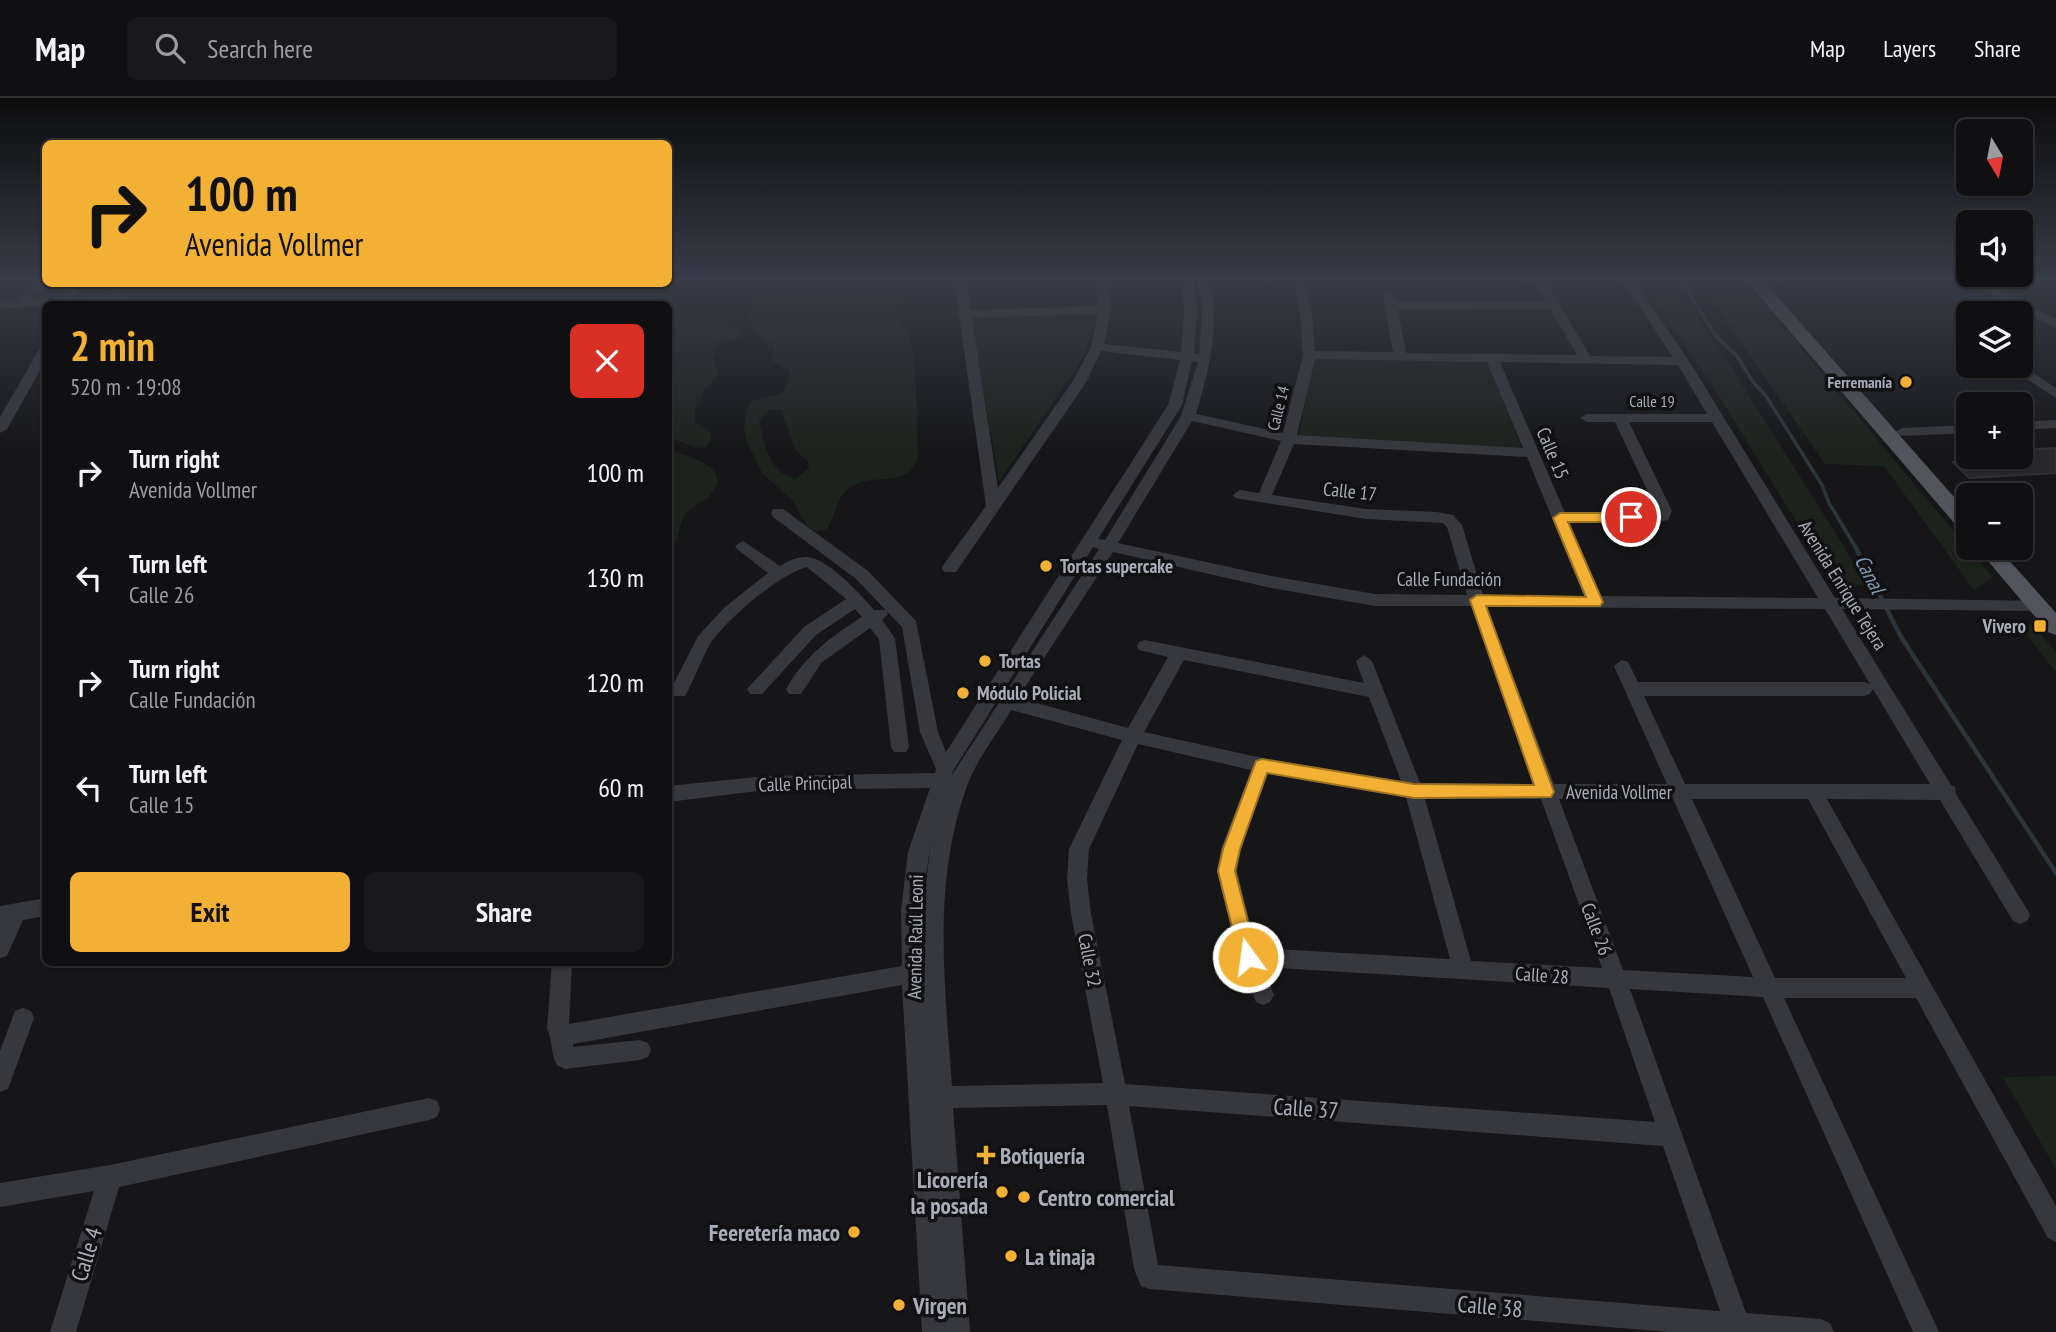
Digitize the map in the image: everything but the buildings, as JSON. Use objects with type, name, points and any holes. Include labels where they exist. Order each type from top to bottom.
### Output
[{"type":"main road","points":[[1803,337],[1956,512]]},
{"type":"main road","points":[[1818,337],[1956,493]]},
{"type":"main road","points":[[1999,560],[2047,606]]},
{"type":"main road","points":[[2013,560],[2047,606],[2056,627]]},
{"type":"street","points":[[968,337],[993,506]]},
{"type":"street","points":[[950,568],[1080,381],[1099,337]]},
{"type":"street","name":"Avenida Raúl Leoni","points":[[957,1332],[931,1096],[914,1025],[911,911],[918,852],[948,778],[1089,541],[1175,405],[1197,358],[1193,337]]},
{"type":"street","name":"Avenida Raúl Leoni","points":[[935,1332],[931,1096],[933,910],[948,778],[1007,702],[1109,547],[1188,416],[1202,337]]},
{"type":"street","name":"Calle 14","points":[[1263,500],[1289,439],[1309,355],[1308,337]]},
{"type":"street","points":[[1397,337],[1400,356]]},
{"type":"street","points":[[1573,337],[1586,359]]},
{"type":"street","name":"Avenida Enrique Tejera","points":[[1666,337],[1948,792],[2021,915]]},
{"type":"street","points":[[1097,347],[1197,358]]},
{"type":"street","points":[[0,429],[42,355]]},
{"type":"street","points":[[1309,355],[1682,361]]},
{"type":"street","name":"Calle 15","points":[[1492,358],[1595,602]]},
{"type":"street","points":[[2032,378],[2056,394]]},
{"type":"street","points":[[1188,416],[1289,439],[1532,453]]},
{"type":"street","name":"Calle 19","points":[[1587,418],[1717,418]]},
{"type":"street","points":[[1560,518],[1663,516],[1665,510],[1620,418]]},
{"type":"street","points":[[2033,425],[2056,424]]},
{"type":"street","points":[[1902,432],[1956,430]]},
{"type":"street","name":"Calle 17","points":[[1240,495],[1366,514],[1437,517],[1448,519],[1454,525]]},
{"type":"street","points":[[778,513],[862,575],[910,625],[929,732],[948,778]]},
{"type":"street","name":"Calle 26","points":[[1454,525],[1477,600],[1545,792],[1616,979],[1739,1329]]},
{"type":"street","name":"Calle Fundación","points":[[1089,541],[1271,582],[1375,600],[2047,606]]},
{"type":"street","points":[[743,546],[779,573]]},
{"type":"street","points":[[678,691],[704,640],[731,611],[779,573],[807,562],[817,565],[857,600],[873,618],[889,645],[901,747]]},
{"type":"street","points":[[756,689],[810,631],[857,600]]},
{"type":"street","points":[[795,689],[815,659],[838,640],[892,606]]},
{"type":"street","points":[[1145,646],[1377,692]]},
{"type":"street","name":"Calle 32","points":[[1158,1280],[1150,1277],[1146,1269],[1081,914],[1077,879],[1079,849],[1132,736],[1179,653]]},
{"type":"street","points":[[1364,660],[1414,791],[1462,970]]},
{"type":"street","points":[[1622,666],[1926,1332]]},
{"type":"street","points":[[1631,689],[1864,689]]},
{"type":"street","name":"Avenida Vollmer","points":[[1007,702],[1132,736],[1262,765],[1414,791],[1948,792]]},
{"type":"street","points":[[1262,765],[1231,849],[1227,871],[1248,957],[1263,995]]},
{"type":"street","name":"Calle Principal","points":[[672,794],[766,783],[948,778]]},
{"type":"street","points":[[1814,793],[2056,1230]]},
{"type":"street","points":[[0,949],[8,914],[42,908]]},
{"type":"street","name":"Calle 28","points":[[1248,957],[1771,988],[1921,988]]},
{"type":"street","points":[[562,966],[558,1029],[563,1034],[562,1053],[565,1058],[640,1050]]},
{"type":"street","points":[[563,1034],[914,974]]},
{"type":"street","points":[[0,1081],[23,1018]]},
{"type":"street","name":"Calle 37","points":[[931,1096],[1116,1094],[1670,1135]]},
{"type":"street","points":[[0,1195],[110,1177],[429,1108]]},
{"type":"street","name":"Calle 4","points":[[63,1332],[110,1177]]},
{"type":"street","name":"Calle 38","points":[[1158,1280],[1739,1329],[1821,1332]]},
{"type":"shaded area","points":[[672,337],[738,337],[718,343],[714,359],[718,376],[702,393],[700,404],[695,409],[695,421],[711,434],[711,440],[706,447],[696,448],[672,438]]},
{"type":"shaded area","points":[[759,337],[909,337],[911,344],[918,457],[905,474],[856,484],[847,490],[840,498],[827,529],[816,531],[807,526],[793,501],[762,473],[747,442],[744,429],[748,406],[752,401],[780,394],[785,389],[790,372],[771,360],[774,349],[772,344]],"holes":[[[771,409],[781,409],[796,451],[808,461],[809,468],[796,479],[787,476],[769,456],[759,420]]]},
{"type":"shaded area","points":[[974,337],[1090,337],[1083,358],[999,482]]},
{"type":"shaded area","points":[[1679,337],[1710,337],[1868,585],[1836,586],[1707,377]]},
{"type":"shaded area","points":[[1737,337],[1791,337],[1956,534],[1956,560],[1978,560],[1992,577],[1974,590],[1884,466],[1825,464]]},
{"type":"shaded area","points":[[1314,357],[1487,360],[1522,449],[1299,435]]},
{"type":"shaded area","points":[[672,451],[708,465],[717,479],[715,488],[707,498],[685,515],[673,544]]},
{"type":"shaded area","points":[[2016,621],[2032,624],[2056,652],[2056,672]]},
{"type":"shaded area","points":[[2056,1076],[2056,1169],[2003,1077]]},
{"type":"waterway","name":"Canal","points":[[1717,337],[1737,356],[1753,382],[1766,396],[1822,485],[1829,503],[1856,548]]},
{"type":"waterway","name":"Canal","points":[[1855,546],[1901,637],[2056,873]]},
{"type":"place","name":"Ferremanía","points":[[1906,382]]},
{"type":"place","name":"Tortas supercake","points":[[1046,566]]},
{"type":"place","name":"Vivero","points":[[2040,626]]},
{"type":"place","name":"Tortas","points":[[985,661]]},
{"type":"place","name":"Módulo Policial","points":[[963,693]]},
{"type":"place","name":"Botiquería","points":[[986,1155]]},
{"type":"place","name":"Licorería la posada","points":[[1002,1192]]},
{"type":"place","name":"Centro comercial","points":[[1024,1197]]},
{"type":"place","name":"Feeretería maco","points":[[854,1232]]},
{"type":"place","name":"La tinaja","points":[[1011,1256]]},
{"type":"place","name":"Virgen","points":[[899,1305]]},
{"type":"route","points":[[1248,957],[1227,871],[1231,849],[1262,765],[1414,791],[1545,792],[1477,600],[1595,602],[1560,518],[1631,517]]}]
